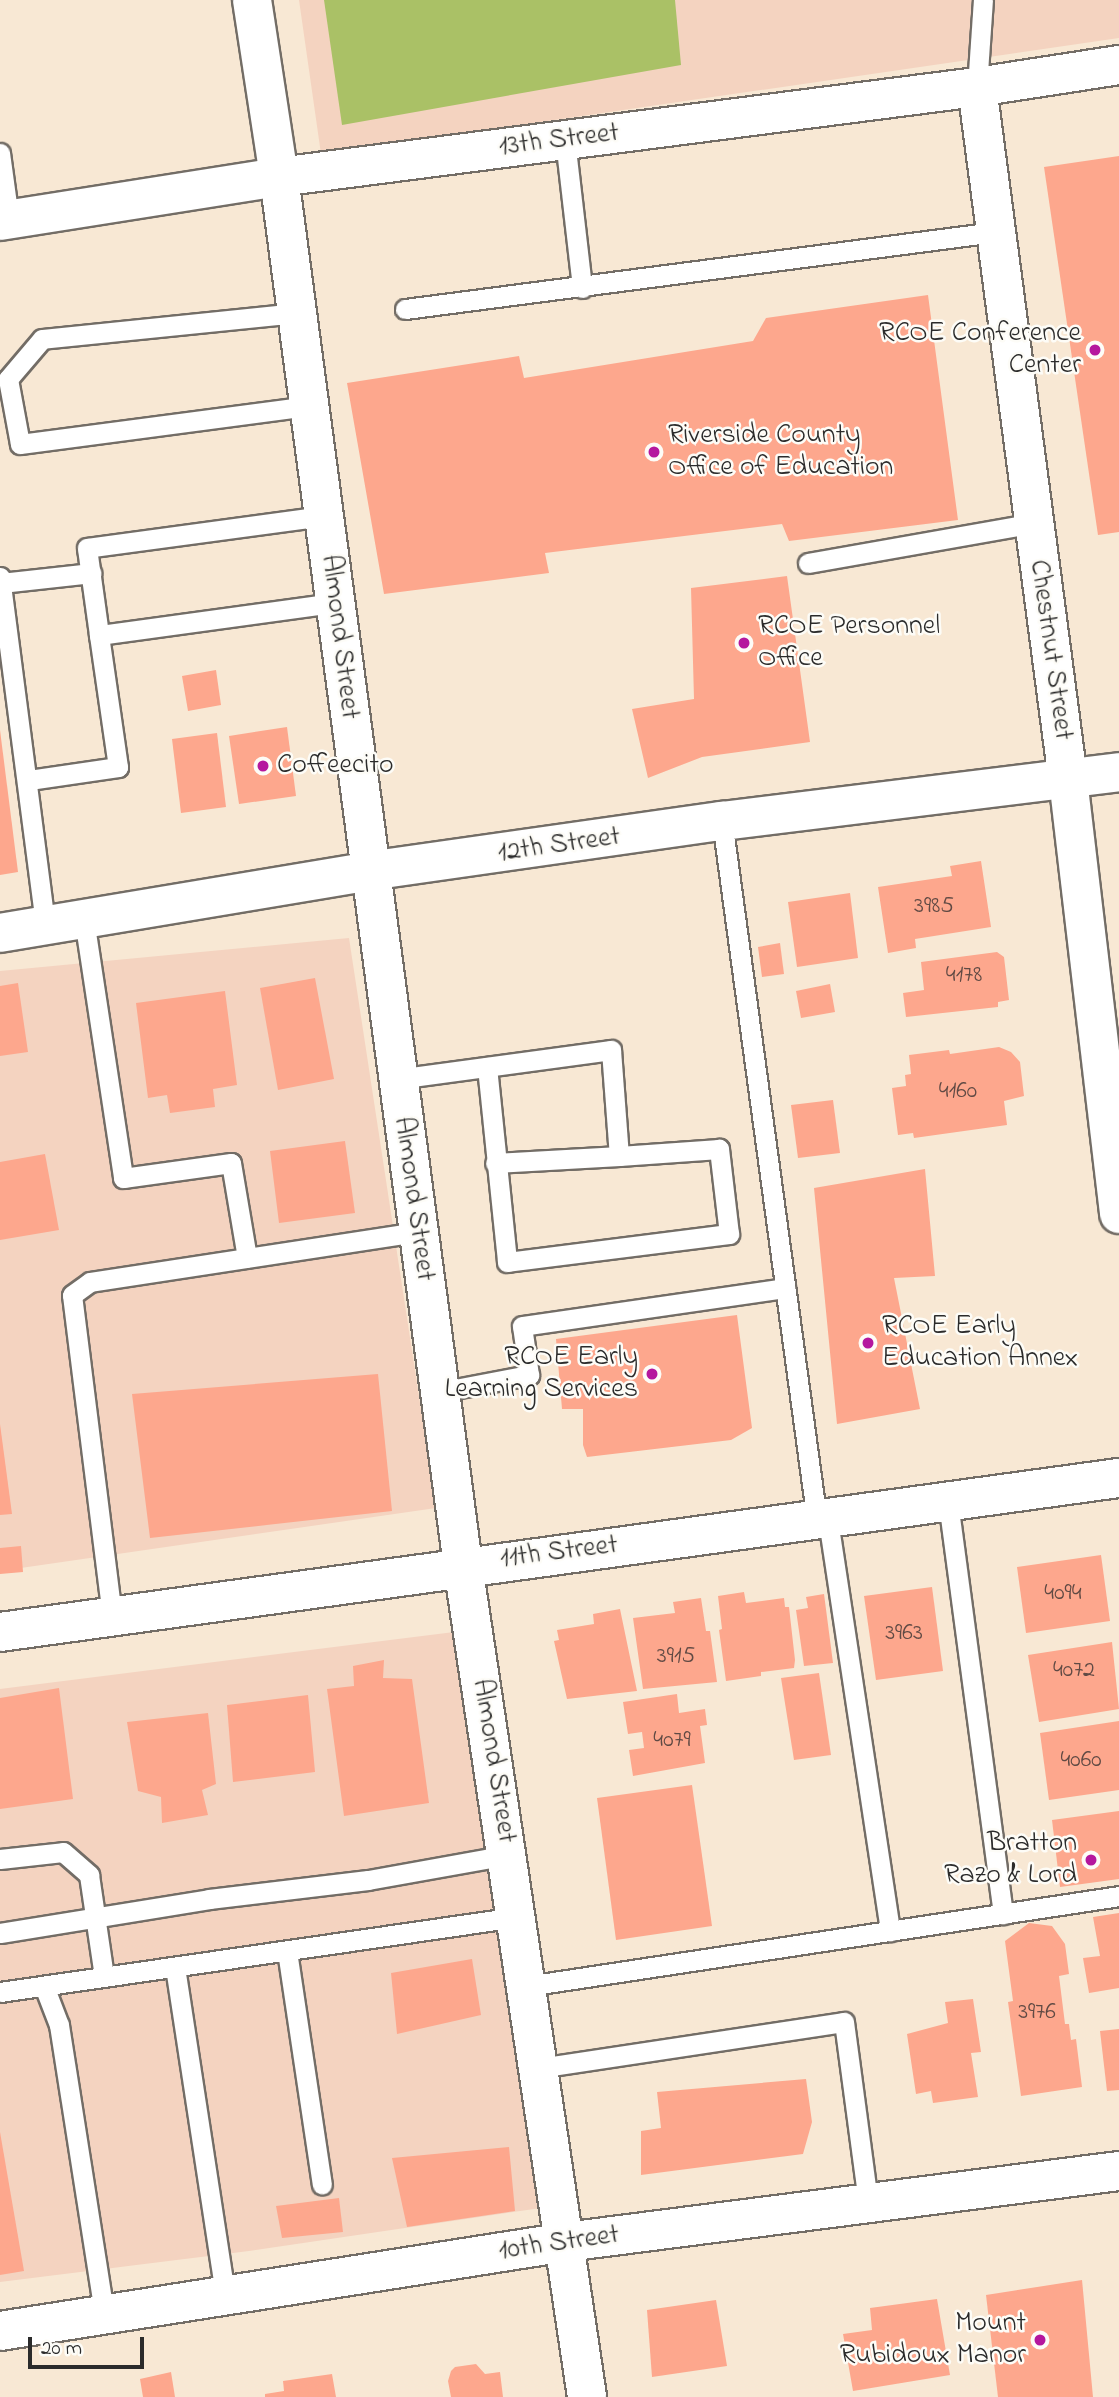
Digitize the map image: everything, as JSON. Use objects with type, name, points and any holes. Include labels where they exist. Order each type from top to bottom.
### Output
[{"type":"street","name":"Almond Street","points":[[252,0],[279,177],[463,1566],[566,2242],[587,2397]]},
{"type":"street","name":"13th Street","points":[[5,220],[279,177],[977,87],[1119,65]]},
{"type":"street","name":"Chestnut Street","points":[[977,87],[1068,779],[1119,1214]]},
{"type":"street","name":"12th Street","points":[[0,933],[369,871],[722,821],[1119,772]]},
{"type":"street","name":"11th Street","points":[[0,1632],[463,1566],[822,1521],[1119,1478]]},
{"type":"street","name":"10th Street","points":[[0,2331],[566,2242],[1119,2171]]},
{"type":"lane","points":[[977,87],[983,0]]},
{"type":"lane","points":[[565,140],[582,288]]},
{"type":"lane","points":[[0,153],[5,220]]},
{"type":"lane","points":[[405,309],[995,232]]},
{"type":"lane","points":[[297,313],[42,339],[8,379],[20,444],[309,406]]},
{"type":"lane","points":[[29,780],[118,767],[108,634],[87,548],[323,516]]},
{"type":"lane","points":[[808,563],[1034,523]]},
{"type":"lane","points":[[1,583],[91,573]]},
{"type":"lane","points":[[0,577],[29,780],[45,925]]},
{"type":"lane","points":[[108,634],[334,603]]},
{"type":"lane","points":[[722,821],[785,1288],[890,1931]]},
{"type":"lane","points":[[84,919],[123,1178],[231,1163],[247,1258]]},
{"type":"lane","points":[[397,1079],[611,1050],[620,1156]]},
{"type":"lane","points":[[487,1067],[495,1163],[507,1262],[729,1234],[719,1149],[495,1163]]},
{"type":"lane","points":[[112,1616],[72,1295],[90,1282],[418,1232]]},
{"type":"lane","points":[[439,1392],[529,1375],[522,1326],[785,1288]]},
{"type":"lane","points":[[948,1503],[1003,1914]]},
{"type":"lane","points":[[0,1859],[63,1852],[89,1875],[104,1977]]},
{"type":"lane","points":[[0,1933],[209,1899],[368,1880],[507,1855]]},
{"type":"lane","points":[[527,1986],[1119,1896]]},
{"type":"lane","points":[[0,1992],[516,1917]]},
{"type":"lane","points":[[287,1951],[322,2184]]},
{"type":"lane","points":[[175,1967],[225,2295]]},
{"type":"lane","points":[[44,1986],[59,2025],[104,2314]]},
{"type":"lane","points":[[539,2068],[844,2022],[868,2203]]},
{"type":"shaded area","points":[[299,0],[1119,0],[1119,38],[321,154]]},
{"type":"shaded area","points":[[349,938],[436,1508],[0,1571],[0,971]]},
{"type":"shaded area","points":[[462,1631],[541,2208],[249,2251],[0,2282],[0,1689]]},
{"type":"green space","points":[[324,0],[675,0],[681,65],[342,125]]},
{"type":"building","name":"RCOE Conference Center","points":[[1119,156],[1119,532],[1098,535],[1044,167]]},
{"type":"building","name":"Riverside County Office of Education","points":[[928,295],[958,520],[789,541],[782,524],[545,553],[549,573],[384,594],[347,383],[519,356],[524,378],[753,341],[766,318]]},
{"type":"building","name":"RCOE Personnel Office","points":[[787,576],[810,742],[702,757],[648,778],[632,709],[694,699],[691,588]]},
{"type":"building","points":[[216,670],[221,705],[188,711],[182,676]]},
{"type":"building","name":"Coffeecito","points":[[287,727],[296,796],[239,804],[229,736]]},
{"type":"building","points":[[0,730],[18,872],[0,875]]},
{"type":"building","points":[[217,733],[226,807],[181,813],[172,739]]},
{"type":"building","points":[[981,861],[991,927],[915,939],[916,948],[888,953],[878,887],[952,876],[950,866]]},
{"type":"building","points":[[850,893],[858,958],[797,967],[788,902]]},
{"type":"building","points":[[780,943],[784,974],[762,977],[758,947]]},
{"type":"building","points":[[997,952],[1004,957],[1009,1000],[998,1002],[998,1007],[906,1017],[903,993],[924,990],[921,962]]},
{"type":"building","points":[[315,978],[334,1079],[278,1090],[260,988]]},
{"type":"building","points":[[18,983],[28,1052],[0,1056],[0,986]]},
{"type":"building","points":[[830,984],[835,1012],[801,1018],[796,991]]},
{"type":"building","points":[[225,991],[237,1085],[213,1089],[215,1107],[170,1113],[167,1095],[148,1098],[136,1003]]},
{"type":"building","points":[[999,1047],[1011,1052],[1020,1062],[1024,1096],[1004,1101],[1007,1125],[914,1138],[913,1133],[898,1135],[892,1088],[906,1086],[905,1075],[911,1074],[909,1055],[949,1050],[950,1054]]},
{"type":"building","points":[[833,1100],[840,1153],[798,1158],[791,1105]]},
{"type":"building","points":[[345,1141],[355,1213],[279,1223],[270,1151]]},
{"type":"building","points":[[45,1154],[59,1230],[0,1240],[0,1162]]},
{"type":"building","name":"RCOE Early Education Annex","points":[[925,1169],[935,1276],[894,1278],[920,1409],[837,1424],[814,1188]]},
{"type":"building","name":"RCOE Early Learning Services","points":[[737,1315],[752,1428],[731,1440],[587,1457],[583,1445],[583,1409],[562,1409],[556,1339]]},
{"type":"building","points":[[378,1374],[392,1511],[150,1538],[132,1394]]},
{"type":"building","points":[[0,1424],[12,1514],[0,1515]]},
{"type":"building","points":[[21,1546],[23,1572],[0,1574],[0,1548]]},
{"type":"building","points":[[1101,1555],[1110,1621],[1026,1633],[1017,1567]]},
{"type":"building","points":[[932,1587],[943,1671],[876,1680],[864,1596]]},
{"type":"building","points":[[744,1592],[746,1603],[784,1598],[785,1607],[789,1607],[794,1668],[761,1672],[761,1676],[726,1681],[719,1630],[722,1629],[718,1596]]},
{"type":"building","points":[[824,1594],[833,1663],[804,1666],[796,1610],[808,1608],[806,1597]]},
{"type":"building","points":[[701,1598],[706,1631],[710,1631],[717,1682],[643,1689],[633,1618],[675,1613],[673,1602]]},
{"type":"building","points":[[620,1609],[637,1691],[567,1699],[554,1641],[559,1640],[557,1630],[594,1624],[593,1614]]},
{"type":"building","points":[[1112,1642],[1119,1709],[1039,1722],[1028,1655]]},
{"type":"building","points":[[384,1660],[383,1678],[412,1679],[429,1803],[344,1816],[327,1689],[354,1686],[353,1666]]},
{"type":"building","points":[[819,1673],[831,1755],[794,1760],[781,1678]]},
{"type":"building","points":[[59,1688],[73,1799],[0,1809],[0,1698]]},
{"type":"building","points":[[677,1694],[679,1713],[705,1709],[707,1725],[700,1726],[705,1763],[633,1776],[629,1750],[644,1748],[642,1732],[628,1734],[623,1702]]},
{"type":"building","points":[[308,1695],[315,1772],[233,1782],[227,1705]]},
{"type":"building","points":[[208,1713],[216,1784],[202,1790],[208,1815],[162,1823],[161,1797],[138,1791],[127,1722]]},
{"type":"building","points":[[1119,1721],[1119,1790],[1049,1800],[1040,1733]]},
{"type":"building","points":[[692,1785],[712,1926],[616,1940],[597,1798]]},
{"type":"building","points":[[1119,1811],[1119,1879],[1060,1887],[1052,1820]]},
{"type":"building","points":[[1119,1913],[1119,1988],[1089,1993],[1083,1958],[1100,1956],[1093,1917]]},
{"type":"building","points":[[1029,1923],[1052,1926],[1065,1944],[1069,1974],[1059,1976],[1065,2024],[1069,2024],[1071,2040],[1076,2039],[1082,2087],[1021,2096],[1008,2002],[1013,2001],[1005,1941]]},
{"type":"building","points":[[472,1959],[481,2015],[397,2034],[391,1973]]},
{"type":"building","points":[[973,1999],[981,2052],[971,2053],[978,2097],[933,2103],[931,2091],[916,2094],[907,2034],[948,2023],[945,2002]]},
{"type":"building","points":[[1119,2029],[1119,2090],[1107,2091],[1100,2031]]},
{"type":"building","points":[[806,2079],[812,2122],[803,2154],[641,2175],[641,2131],[661,2128],[657,2092]]},
{"type":"building","points":[[0,2132],[24,2271],[0,2275]]},
{"type":"building","points":[[509,2147],[515,2211],[407,2227],[392,2158]]},
{"type":"building","points":[[339,2198],[343,2232],[282,2238],[276,2206]]},
{"type":"building","name":"Mount Rubidoux Manor","points":[[1082,2280],[1093,2397],[998,2397],[986,2295]]},
{"type":"building","points":[[937,2299],[950,2375],[853,2391],[843,2334],[872,2330],[870,2308]]},
{"type":"building","points":[[716,2300],[727,2366],[652,2377],[647,2310]]},
{"type":"building","points":[[476,2364],[485,2374],[500,2372],[503,2397],[451,2397],[448,2381],[451,2371],[455,2367]]},
{"type":"building","points":[[171,2372],[175,2397],[143,2397],[140,2379]]},
{"type":"building","points":[[332,2374],[336,2397],[265,2397],[265,2394],[284,2391],[283,2381]]},
{"type":"place","name":"RCOE Conference Center","points":[[1095,350]]},
{"type":"place","name":"Riverside County Office of Education","points":[[654,452]]},
{"type":"place","name":"RCOE Personnel Office","points":[[744,643]]},
{"type":"place","name":"Coffeecito","points":[[263,766]]},
{"type":"place","name":"RCOE Early Education Annex","points":[[868,1343]]},
{"type":"place","name":"RCOE Early Learning Services","points":[[652,1374]]},
{"type":"place","name":"Bratton Razo & Lord","points":[[1091,1860]]},
{"type":"place","name":"Mount Rubidoux Manor","points":[[1040,2340]]}]
